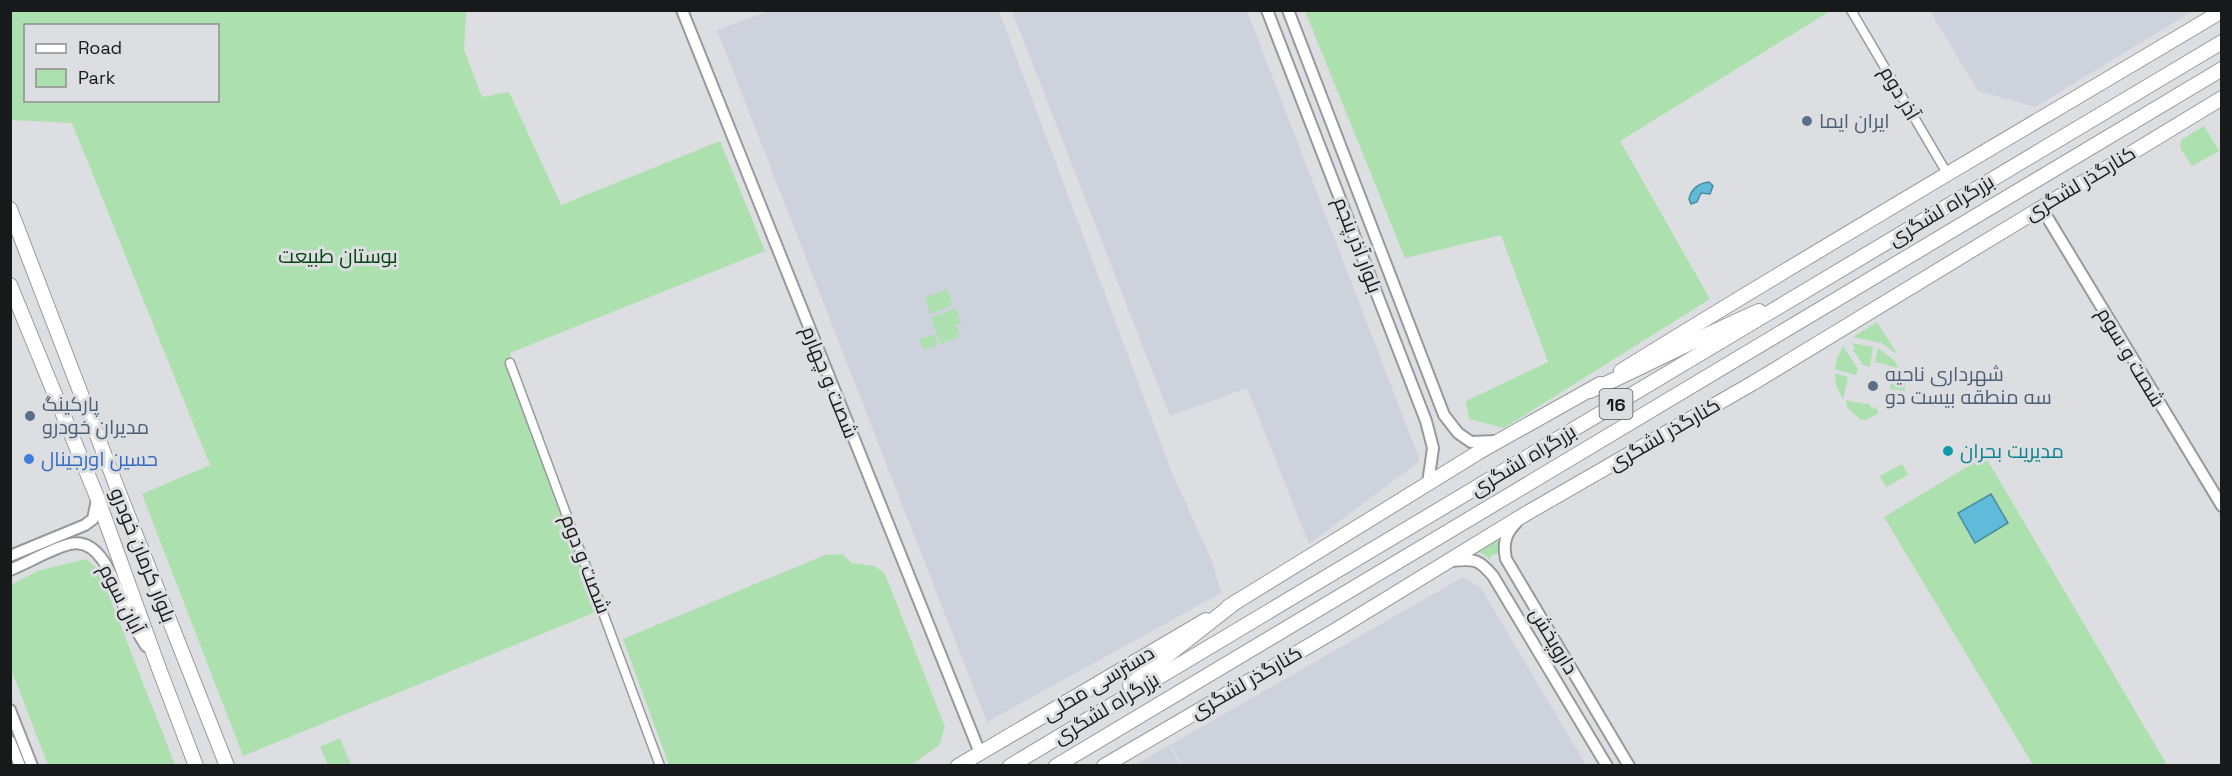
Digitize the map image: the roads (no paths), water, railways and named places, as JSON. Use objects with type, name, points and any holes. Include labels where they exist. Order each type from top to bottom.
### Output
[{"type":"main road","points":[[1590,391],[1775,275],[1948,175],[2222,11]]},
{"type":"main road","name":"بزرگراه لشگری","points":[[1010,765],[2222,42]]},
{"type":"main road","name":"بزرگراه لشگری","points":[[1056,765],[2222,69]]},
{"type":"main road","name":"کنارگذر لشگری","points":[[1104,765],[1336,630],[1522,516],[1753,383],[2222,98]]},
{"type":"main road","name":"بلوار کرمان خودرو","points":[[10,209],[117,490],[227,765]]},
{"type":"main road","name":"بلوار کرمان خودرو","points":[[10,285],[97,497],[196,765]]},
{"type":"main road","points":[[1073,728],[1190,640],[1237,601],[1497,441],[1590,391],[1664,357],[1720,327],[1808,290]]},
{"type":"main road","name":"دسترسی محلی","points":[[958,765],[1237,601]]},
{"type":"street","name":"شصت و چهارم","points":[[682,10],[980,753]]},
{"type":"street","name":"بلوار آذر پنجم","points":[[1267,10],[1426,421],[1433,448],[1428,483]]},
{"type":"street","name":"بلوار آذر پنجم","points":[[1288,10],[1444,415],[1458,433],[1471,442],[1497,441]]},
{"type":"street","name":"آذر دوم","points":[[1851,10],[1948,175]]},
{"type":"street","name":"شصت و سوم","points":[[2041,207],[2222,506]]},
{"type":"street","name":"شصت و دوم","points":[[510,363],[660,765]]},
{"type":"street","points":[[10,556],[86,525],[93,519],[97,497]]},
{"type":"street","name":"داروپخش","points":[[1522,516],[1509,530],[1504,540],[1506,559],[1629,765]]},
{"type":"street","name":"آبان سوم","points":[[10,570],[72,544],[86,545],[99,553],[107,566],[128,616],[158,666]]},
{"type":"street","name":"داروپخش","points":[[1447,561],[1473,559],[1484,565],[1493,576],[1607,765]]},
{"type":"street","points":[[1493,576],[1497,570],[1511,569]]},
{"type":"street","points":[[10,710],[32,765]]},
{"type":"street","points":[[10,741],[20,765]]},
{"type":"water","points":[[1709,182],[1713,186],[1710,194],[1701,193],[1697,202],[1691,204],[1689,199],[1694,189]]},
{"type":"water","points":[[1991,494],[2008,523],[1975,543],[1958,513]]},
{"type":"place","name":"ایران ایما","points":[[1807,121]]},
{"type":"place","name":"شهرداری ناحیه سه منطقه بیست دو","points":[[1873,386]]},
{"type":"place","name":"پارکینگ مدیران خودرو","points":[[30,416]]},
{"type":"place","name":"مدیریت بحران","points":[[1948,451]]},
{"type":"place","name":"حسین اورجینال","points":[[29,459]]},
{"type":"park label","name":"بوستان طبیعت","points":[[338,256]]}]
